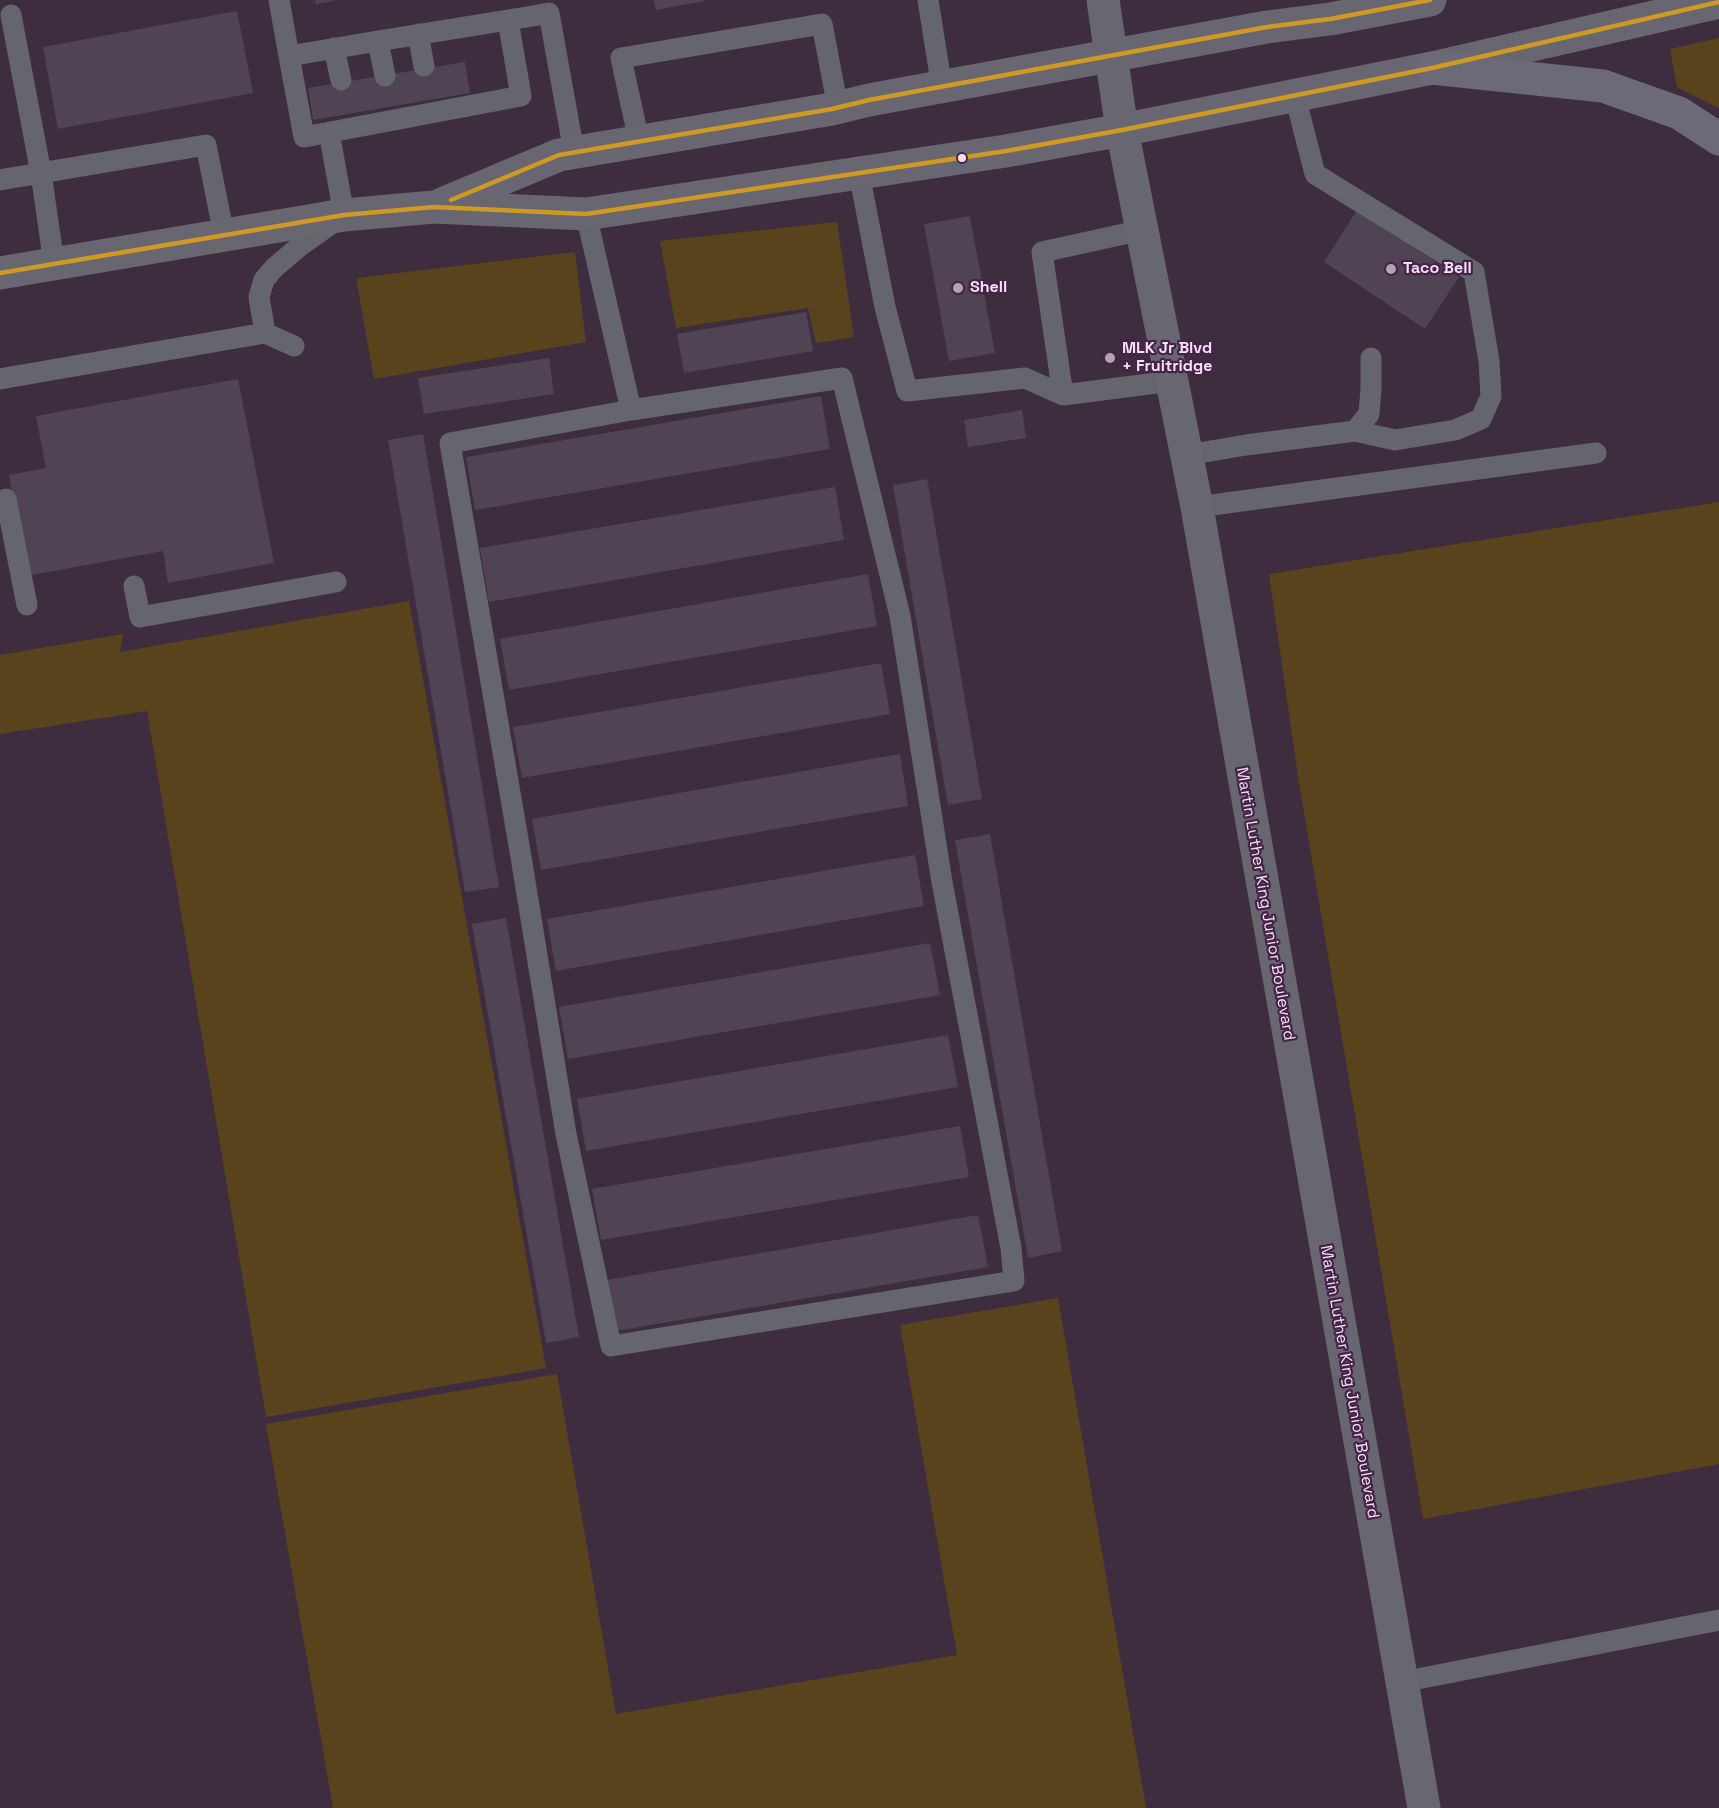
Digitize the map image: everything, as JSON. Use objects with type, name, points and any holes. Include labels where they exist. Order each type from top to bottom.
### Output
[{"type":"highway","points":[[1432,68],[1602,86],[1680,113],[1719,139]]},
{"type":"main road","name":"Martin Luther King Junior Boulevard","points":[[1104,0],[1122,130],[1197,507],[1424,1808]]},
{"type":"main road","points":[[434,207],[559,154],[838,108],[1267,27],[1328,9],[1430,0]]},
{"type":"main road","points":[[0,273],[344,215],[434,207],[586,214],[1006,151],[1432,68],[1719,2]]},
{"type":"lane","points":[[279,0],[304,137],[329,132],[350,121],[392,113],[521,96],[508,20]]},
{"type":"lane","points":[[928,0],[942,87]]},
{"type":"lane","points":[[289,56],[508,20],[532,8],[549,13],[574,152]]},
{"type":"lane","points":[[11,15],[41,173],[54,264]]},
{"type":"lane","points":[[639,141],[621,58],[822,24],[838,108]]},
{"type":"lane","points":[[418,34],[424,66]]},
{"type":"lane","points":[[378,40],[385,76]]},
{"type":"lane","points":[[334,48],[341,80]]},
{"type":"lane","points":[[1187,455],[1355,431],[1395,440],[1455,430],[1480,418],[1491,396],[1490,361],[1474,272],[1315,174],[1295,96]]},
{"type":"lane","points":[[265,333],[259,297],[264,280],[274,268],[300,246],[344,215],[329,132]]},
{"type":"lane","points":[[0,180],[206,145],[224,235]]},
{"type":"lane","points":[[859,173],[885,307],[907,391],[1025,378],[1063,395],[1172,381]]},
{"type":"lane","points":[[586,214],[631,410]]},
{"type":"lane","points":[[1063,395],[1042,252],[1142,230]]},
{"type":"lane","points":[[0,379],[265,333],[294,346]]},
{"type":"lane","points":[[1355,431],[1369,414],[1371,358]]},
{"type":"lane","points":[[842,378],[900,616],[942,882],[1011,1248],[1014,1281],[611,1346],[566,1134],[450,443],[631,410],[842,378]]},
{"type":"lane","points":[[1197,507],[1596,453]]},
{"type":"lane","points":[[6,499],[27,605]]},
{"type":"lane","points":[[134,586],[140,617],[336,582]]},
{"type":"lane","points":[[1402,1682],[1719,1620]]},
{"type":"shaded area","points":[[1719,38],[1719,108],[1677,87],[1670,49]]},
{"type":"shaded area","points":[[837,222],[854,337],[816,343],[808,308],[676,328],[660,241]]},
{"type":"shaded area","points":[[575,252],[586,342],[374,379],[356,278]]},
{"type":"shaded area","points":[[1719,502],[1719,1464],[1423,1519],[1299,783],[1269,574]]},
{"type":"shaded area","points":[[409,601],[546,1368],[266,1417],[147,711],[0,734],[0,655],[123,634],[120,652]]},
{"type":"shaded area","points":[[1058,1298],[1146,1808],[333,1808],[266,1424],[557,1374],[616,1714],[957,1655],[900,1325]]},
{"type":"building","points":[[315,0],[334,0],[334,1],[316,4]]},
{"type":"building","points":[[654,0],[704,0],[704,1],[656,10]]},
{"type":"building","points":[[237,11],[253,93],[58,129],[43,47]]},
{"type":"building","points":[[465,62],[470,93],[313,120],[308,88]]},
{"type":"building","name":"Taco Bell","points":[[1357,210],[1459,277],[1425,329],[1324,262]]},
{"type":"building","points":[[970,216],[995,353],[949,361],[924,224]]},
{"type":"building","points":[[806,312],[813,351],[684,373],[677,334]]},
{"type":"building","points":[[549,358],[554,394],[424,414],[418,378]]},
{"type":"building","points":[[238,379],[274,563],[168,583],[163,551],[26,576],[9,475],[46,468],[36,416]]},
{"type":"building","points":[[821,396],[830,449],[475,510],[466,457]]},
{"type":"building","points":[[1022,410],[1026,438],[968,447],[964,420]]},
{"type":"building","points":[[423,434],[499,887],[465,892],[388,440]]},
{"type":"building","points":[[927,479],[982,799],[948,805],[893,485]]},
{"type":"building","points":[[835,487],[844,540],[489,602],[480,548]]},
{"type":"building","points":[[868,574],[877,626],[509,690],[500,639]]},
{"type":"building","points":[[881,663],[890,714],[522,778],[513,727]]},
{"type":"building","points":[[900,754],[908,806],[541,870],[532,819]]},
{"type":"building","points":[[990,834],[1062,1251],[1028,1258],[955,840]]},
{"type":"building","points":[[915,855],[924,906],[556,971],[547,919]]},
{"type":"building","points":[[506,918],[579,1337],[546,1343],[472,924]]},
{"type":"building","points":[[930,943],[940,995],[568,1059],[559,1007]]},
{"type":"building","points":[[948,1035],[958,1087],[586,1151],[577,1099]]},
{"type":"building","points":[[960,1126],[969,1177],[601,1240],[592,1189]]},
{"type":"building","points":[[978,1215],[988,1267],[616,1331],[607,1280]]},
{"type":"transit line","points":[[451,200],[559,155],[832,109],[869,100],[1267,27],[1330,19],[1430,0]]},
{"type":"transit line","points":[[0,273],[344,215],[434,207],[586,214],[1006,151],[1432,68],[1719,2]]},
{"type":"place","name":"Taco Bell","points":[[1391,269]]},
{"type":"place","name":"Shell","points":[[958,288]]},
{"type":"place","name":"MLK Jr Blvd + Fruitridge","points":[[1110,358]]}]
